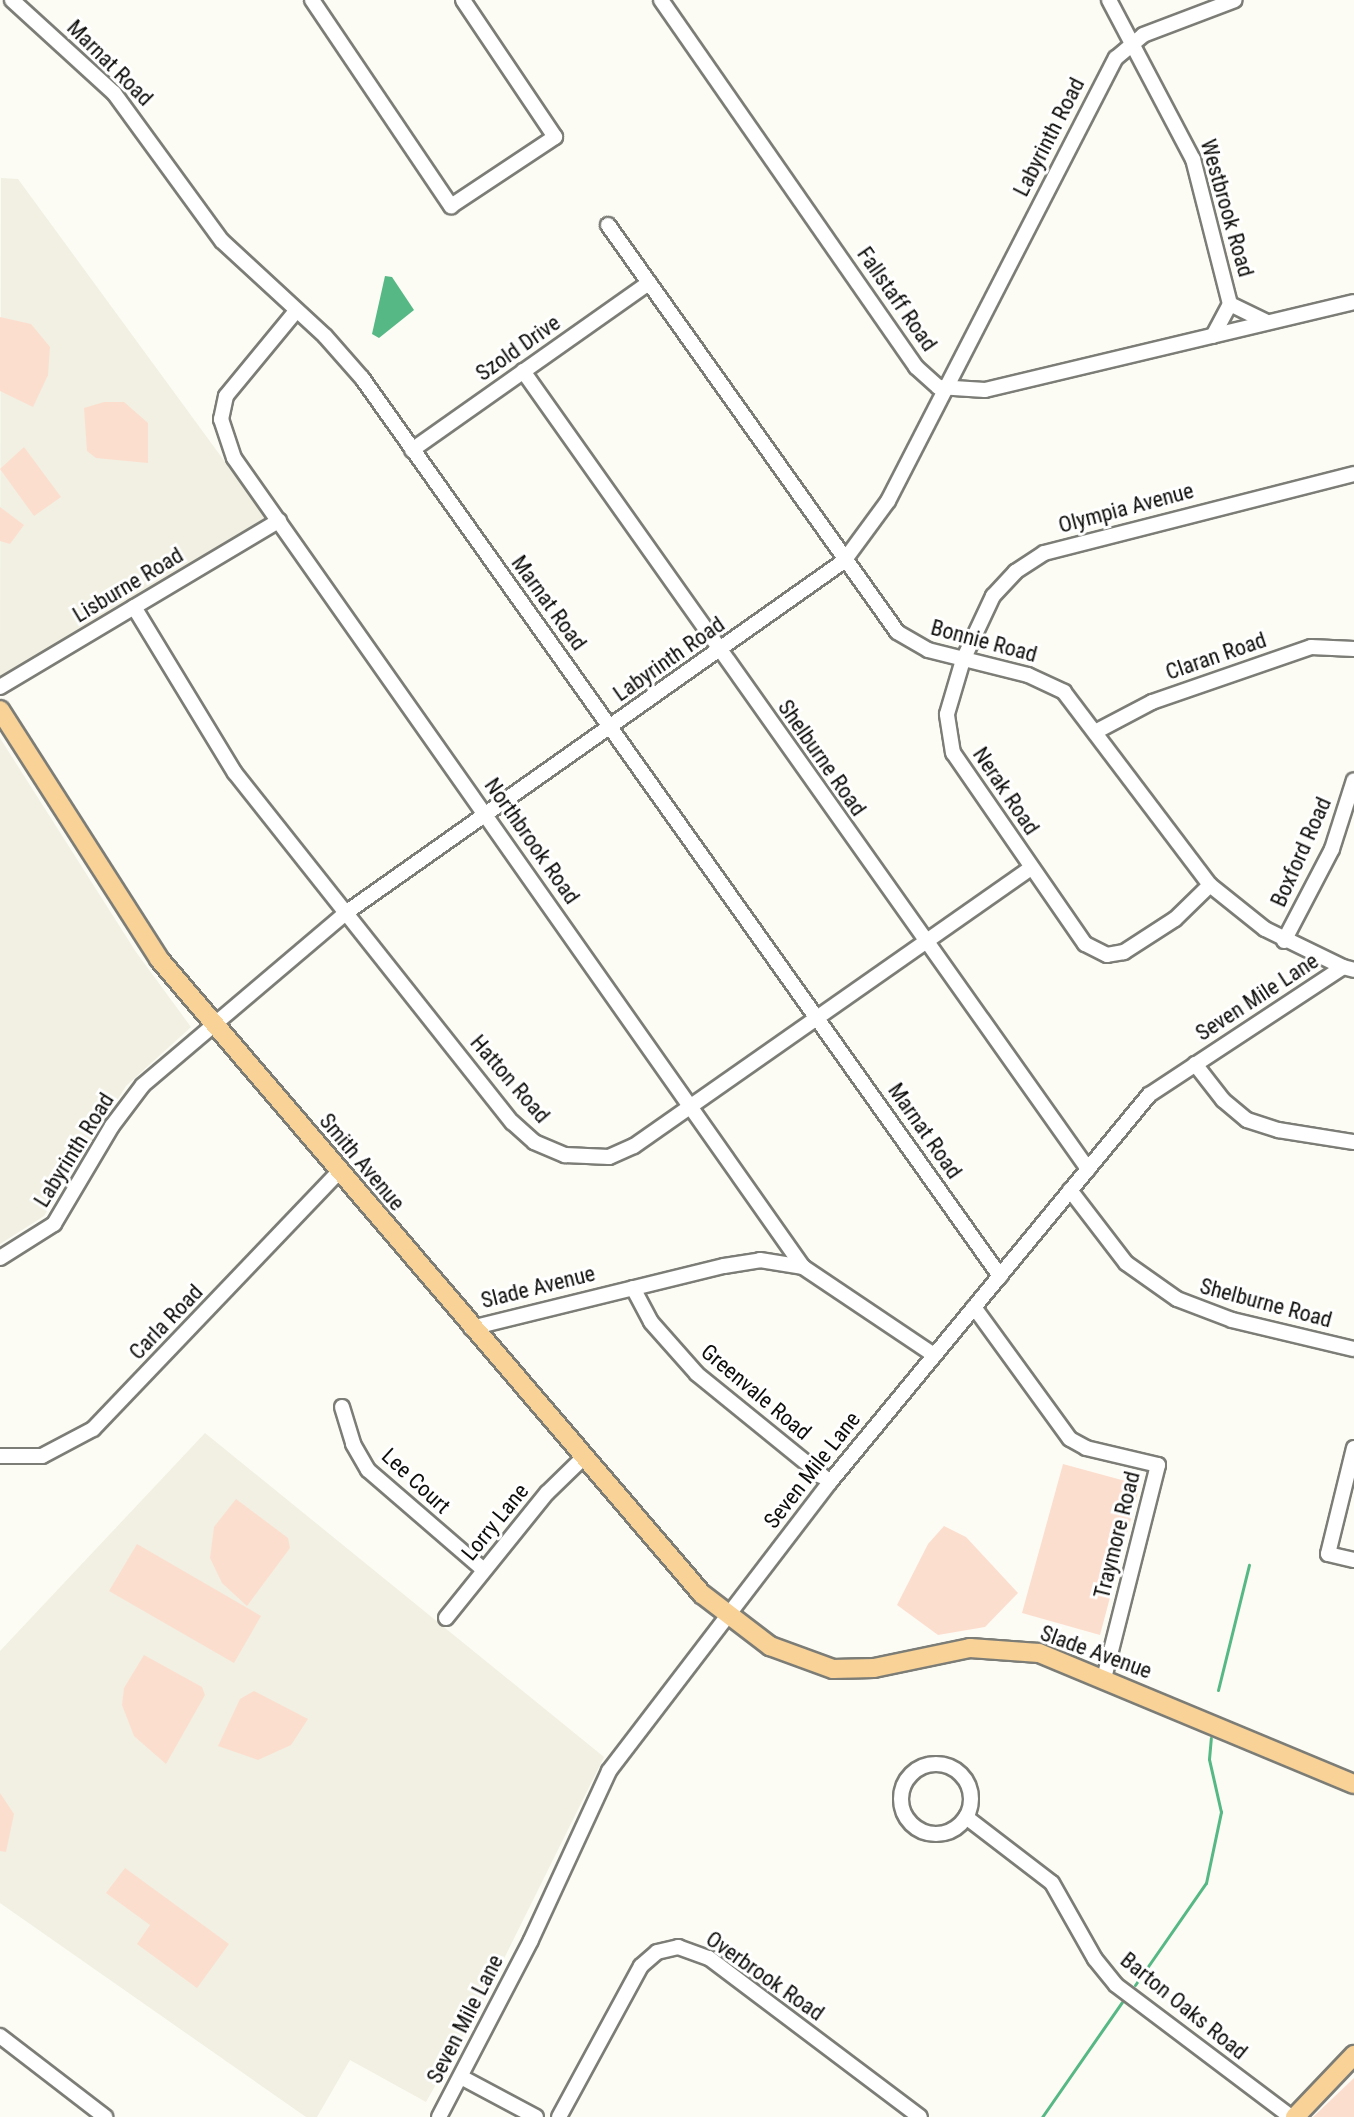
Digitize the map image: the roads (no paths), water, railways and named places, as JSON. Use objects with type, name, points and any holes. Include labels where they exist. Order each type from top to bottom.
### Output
[{"type":"main road","name":"Smith Avenue","points":[[0,710],[145,939],[213,1024],[690,1583],[726,1614]]},
{"type":"main road","name":"Slade Avenue","points":[[726,1614],[790,1657],[833,1669],[874,1668],[945,1651],[993,1647],[1039,1653],[1354,1784]]},
{"type":"main road","points":[[1293,2117],[1354,2055]]},
{"type":"street","name":"Marnat Road","points":[[12,0],[129,109],[222,241],[344,355],[1000,1276]]},
{"type":"street","points":[[312,0],[451,206],[555,137],[463,0]]},
{"type":"street","name":"Westbrook Road","points":[[1109,0],[1129,44],[1173,114],[1193,159],[1230,304],[1242,314],[1270,322]]},
{"type":"street","name":"Labyrinth Road","points":[[0,1258],[54,1224],[125,1106],[213,1024],[347,912],[844,561],[888,501],[1105,74],[1129,44],[1235,0]]},
{"type":"street","name":"Fallstaff Road","points":[[667,2],[916,367],[945,390]]},
{"type":"street","name":"Bonnie Road","points":[[608,225],[844,561],[906,640],[963,660],[1053,685],[1074,701],[1210,885],[1284,941],[1348,968]]},
{"type":"street","name":"Szold Drive","points":[[412,450],[649,283]]},
{"type":"street","points":[[945,390],[985,390],[1354,302]]},
{"type":"street","name":"Westbrook Road","points":[[1213,336],[1230,304]]},
{"type":"street","name":"Northbrook Road","points":[[296,311],[238,377],[222,407],[227,445],[693,1105],[803,1267],[934,1355]]},
{"type":"street","name":"Shelburne Road","points":[[523,371],[1088,1169]]},
{"type":"street","name":"Olympia Avenue","points":[[963,660],[993,596],[1015,572],[1044,553],[1354,474]]},
{"type":"street","name":"Lisburne Road","points":[[0,687],[279,521]]},
{"type":"street","name":"Hatton Road","points":[[134,607],[230,766],[512,1122],[534,1142],[580,1158],[609,1157],[634,1146],[1031,868]]},
{"type":"street","name":"Claran Road","points":[[1097,731],[1152,702],[1302,650],[1328,644],[1354,649]]},
{"type":"street","name":"Nerak Road","points":[[963,660],[948,707],[948,742],[1077,934],[1100,954],[1124,952],[1175,919],[1210,885]]},
{"type":"street","name":"Boxford Road","points":[[1284,941],[1332,849],[1354,780]]},
{"type":"street","name":"Seven Mile Lane","points":[[439,2117],[609,1771],[726,1614],[830,1482],[1149,1095],[1348,968]]},
{"type":"street","points":[[1195,1064],[1223,1100],[1247,1120],[1278,1130],[1354,1142]]},
{"type":"street","name":"Carla Road","points":[[0,1456],[42,1456],[93,1429],[339,1172]]},
{"type":"street","name":"Shelburne Road","points":[[1070,1190],[1126,1263],[1177,1299],[1232,1320],[1354,1349]]},
{"type":"street","name":"Slade Avenue","points":[[471,1328],[760,1260],[803,1267]]},
{"type":"street","name":"Greenvale Road","points":[[633,1288],[651,1322],[697,1374],[830,1482]]},
{"type":"street","name":"Traymore Road","points":[[974,1307],[1070,1439],[1086,1448],[1158,1465],[1104,1678]]},
{"type":"street","name":"Lee Court","points":[[342,1407],[353,1444],[368,1470],[484,1570]]},
{"type":"street","points":[[1354,1448],[1328,1554],[1354,1560]]},
{"type":"street","name":"Lorry Lane","points":[[446,1618],[583,1458]]},
{"type":"street","points":[[923,1767],[953,1769],[967,1785],[966,1817],[944,1833],[913,1826],[901,1799],[906,1780],[923,1767]]},
{"type":"street","name":"Barton Oaks Road","points":[[966,1817],[1052,1883],[1095,1959],[1116,1985],[1293,2117]]},
{"type":"street","name":"Overbrook Road","points":[[559,2117],[641,1966],[657,1952],[678,1947],[709,1958],[916,2116]]},
{"type":"street","points":[[0,2036],[105,2117]]},
{"type":"street","points":[[461,2077],[536,2117]]},
{"type":"waterway","points":[[1218,1690],[1249,1565]]},
{"type":"waterway","points":[[1135,1985],[1206,1883],[1221,1812],[1209,1759],[1211,1738]]},
{"type":"waterway","points":[[1042,2117],[1122,2002]]}]
